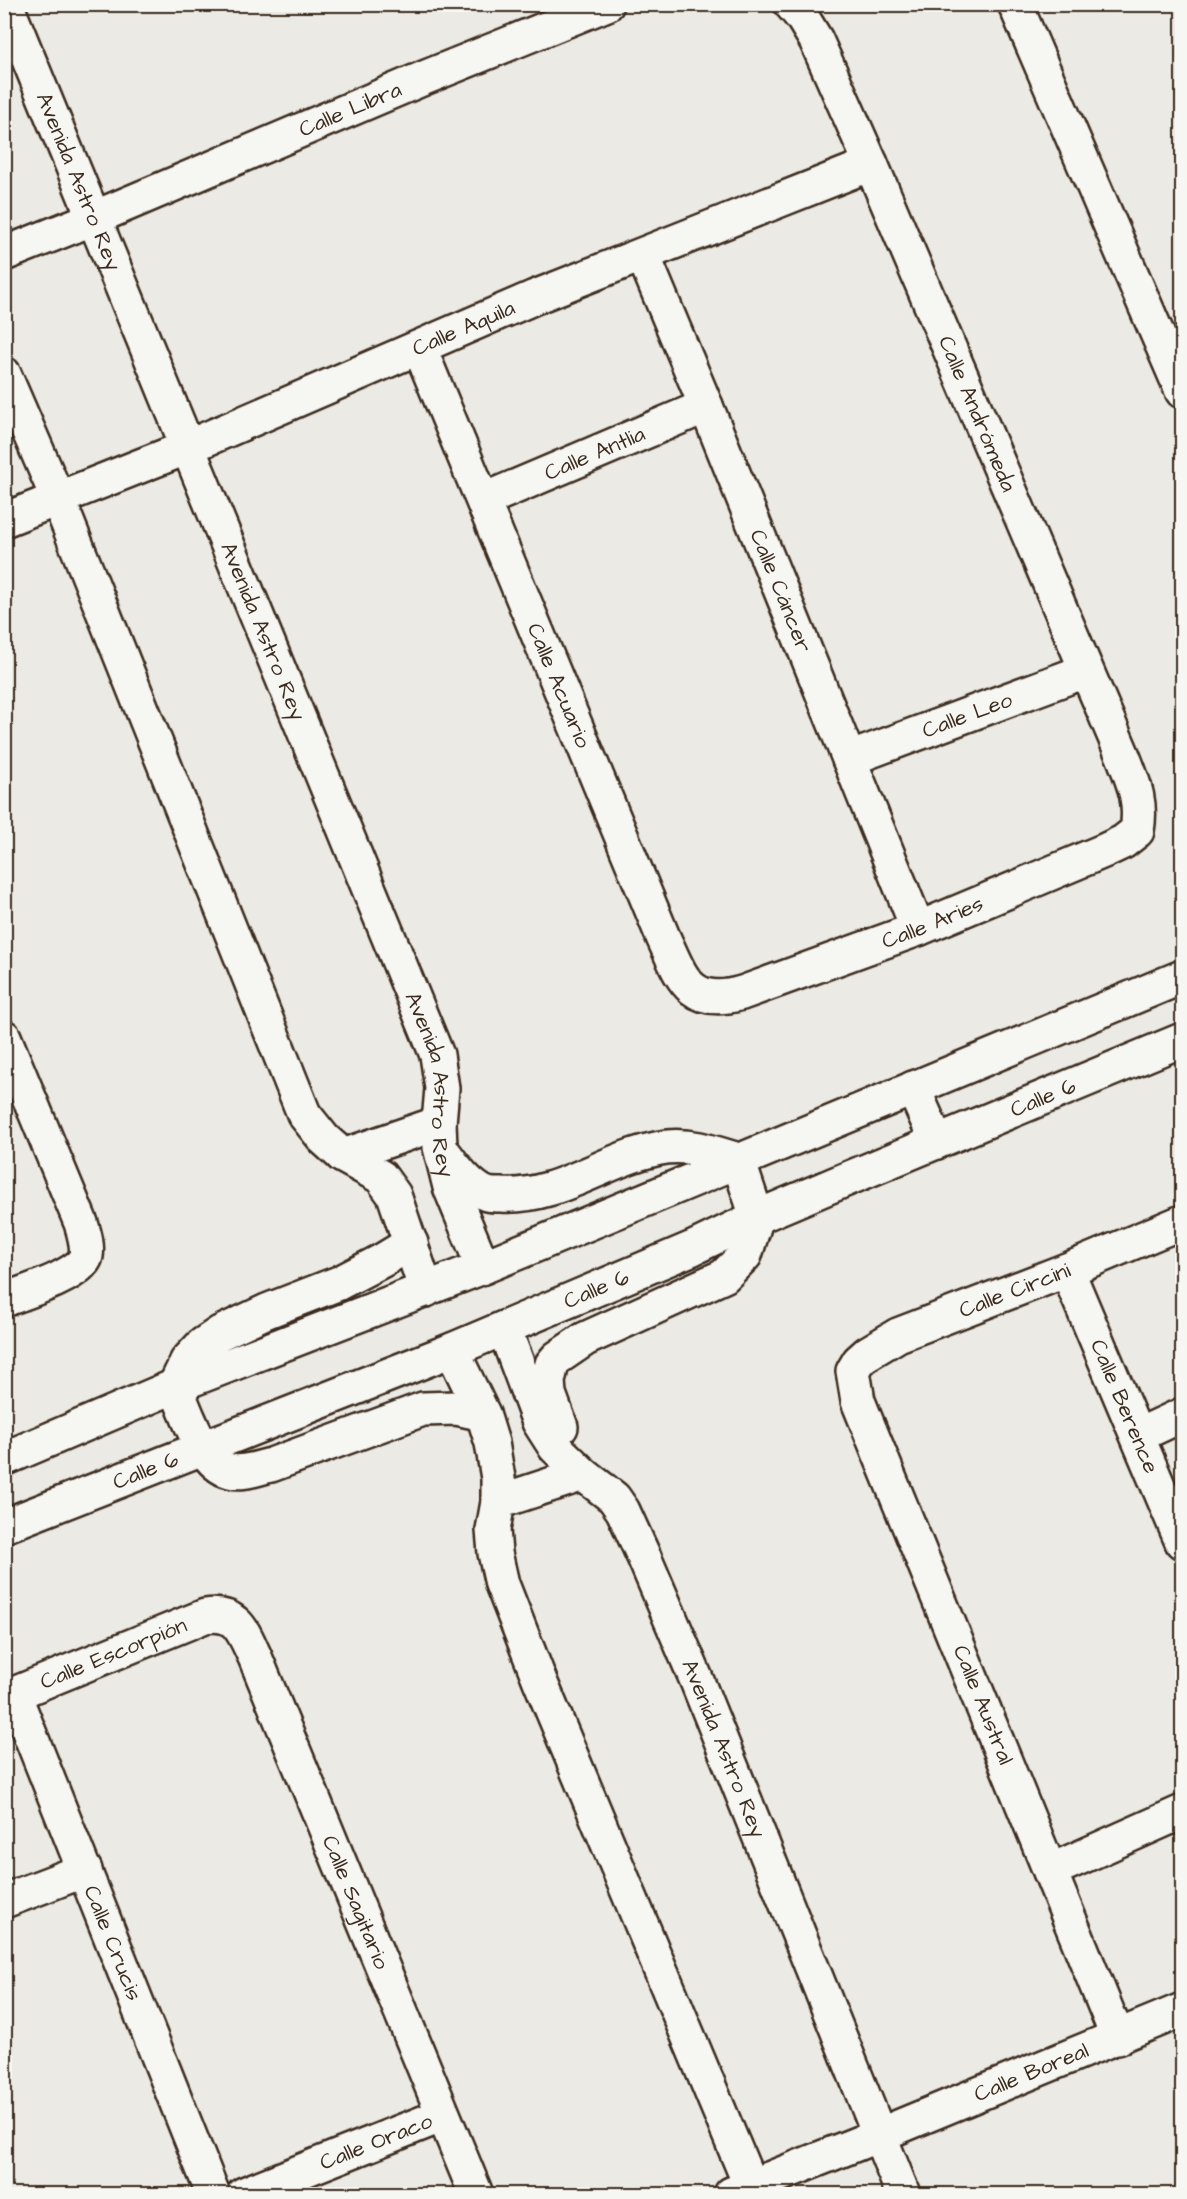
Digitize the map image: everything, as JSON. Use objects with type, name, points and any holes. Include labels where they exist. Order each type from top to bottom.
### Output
[{"type":"street","name":"Avenida Astro Rey","points":[[6,4],[437,1055],[442,1088],[439,1135],[450,1187],[483,1267]]},
{"type":"street","name":"Calle Libra","points":[[4,254],[424,78],[608,4]]},
{"type":"street","name":"Calle Andrómeda","points":[[790,4],[802,17],[816,40],[871,164],[1123,756],[1138,796],[1140,814],[1137,831]]},
{"type":"street","points":[[1015,4],[1182,392]]},
{"type":"street","name":"Calle Aquila","points":[[4,520],[188,447],[420,349],[535,297],[871,164]]},
{"type":"street","name":"Calle Cáncer","points":[[643,255],[918,929]]},
{"type":"street","name":"Calle Acuario","points":[[420,349],[663,937],[683,978],[696,992],[710,998],[723,999]]},
{"type":"street","points":[[4,374],[58,499],[304,1114],[324,1139],[343,1156],[381,1177],[393,1195],[426,1290]]},
{"type":"street","name":"Calle Antlia","points":[[484,500],[706,406]]},
{"type":"street","name":"Calle Leo","points":[[849,759],[1085,671]]},
{"type":"street","name":"Calle Aries","points":[[723,999],[918,929],[1106,850],[1123,842],[1137,831]]},
{"type":"street","points":[[4,1459],[175,1386],[483,1267],[1182,976]]},
{"type":"street","points":[[4,1036],[81,1223],[86,1247],[86,1258],[80,1265],[60,1278],[4,1300]]},
{"type":"street","name":"Calle 6","points":[[4,1526],[452,1350],[693,1248],[758,1217],[1182,1040]]},
{"type":"street","points":[[913,1088],[938,1142]]},
{"type":"street","points":[[343,1156],[439,1135],[453,1166],[478,1188],[487,1194],[512,1196],[552,1188],[615,1162],[668,1147],[707,1150],[738,1160]]},
{"type":"street","points":[[498,1502],[577,1469],[549,1394],[549,1372],[552,1364],[566,1350],[585,1339],[723,1276],[745,1255],[758,1217],[738,1160]]},
{"type":"street","name":"Calle Circini","points":[[854,1371],[859,1361],[868,1353],[898,1335],[1067,1270],[1182,1222]]},
{"type":"street","points":[[411,1243],[339,1282],[220,1333],[202,1345],[187,1361],[175,1386],[203,1449],[217,1467],[231,1472],[249,1471],[271,1465],[423,1409],[456,1408],[483,1414]]},
{"type":"street","name":"Calle Berence","points":[[1067,1270],[1182,1542]]},
{"type":"street","name":"Avenida Astro Rey","points":[[504,1328],[538,1422],[555,1447],[577,1469],[614,1498],[623,1511],[697,1681],[903,2194]]},
{"type":"street","points":[[452,1350],[483,1414],[492,1443],[498,1478],[498,1502],[493,1530],[495,1553],[502,1584],[745,2192]]},
{"type":"street","name":"Calle Austral","points":[[854,1371],[858,1401],[1118,2038]]},
{"type":"street","points":[[1138,1435],[1182,1415]]},
{"type":"street","name":"Calle Escorpión","points":[[9,1696],[199,1618],[216,1614],[226,1615]]},
{"type":"street","name":"Calle Sagitario","points":[[226,1615],[243,1631],[255,1657],[476,2194]]},
{"type":"street","name":"Calle Crucis","points":[[9,1696],[85,1870],[213,2194]]},
{"type":"street","points":[[1050,1871],[1182,1812]]},
{"type":"street","points":[[4,1902],[85,1870]]},
{"type":"street","name":"Calle Boreal","points":[[745,2192],[1182,2010]]},
{"type":"street","name":"Calle Oraco","points":[[244,2194],[443,2115]]}]
